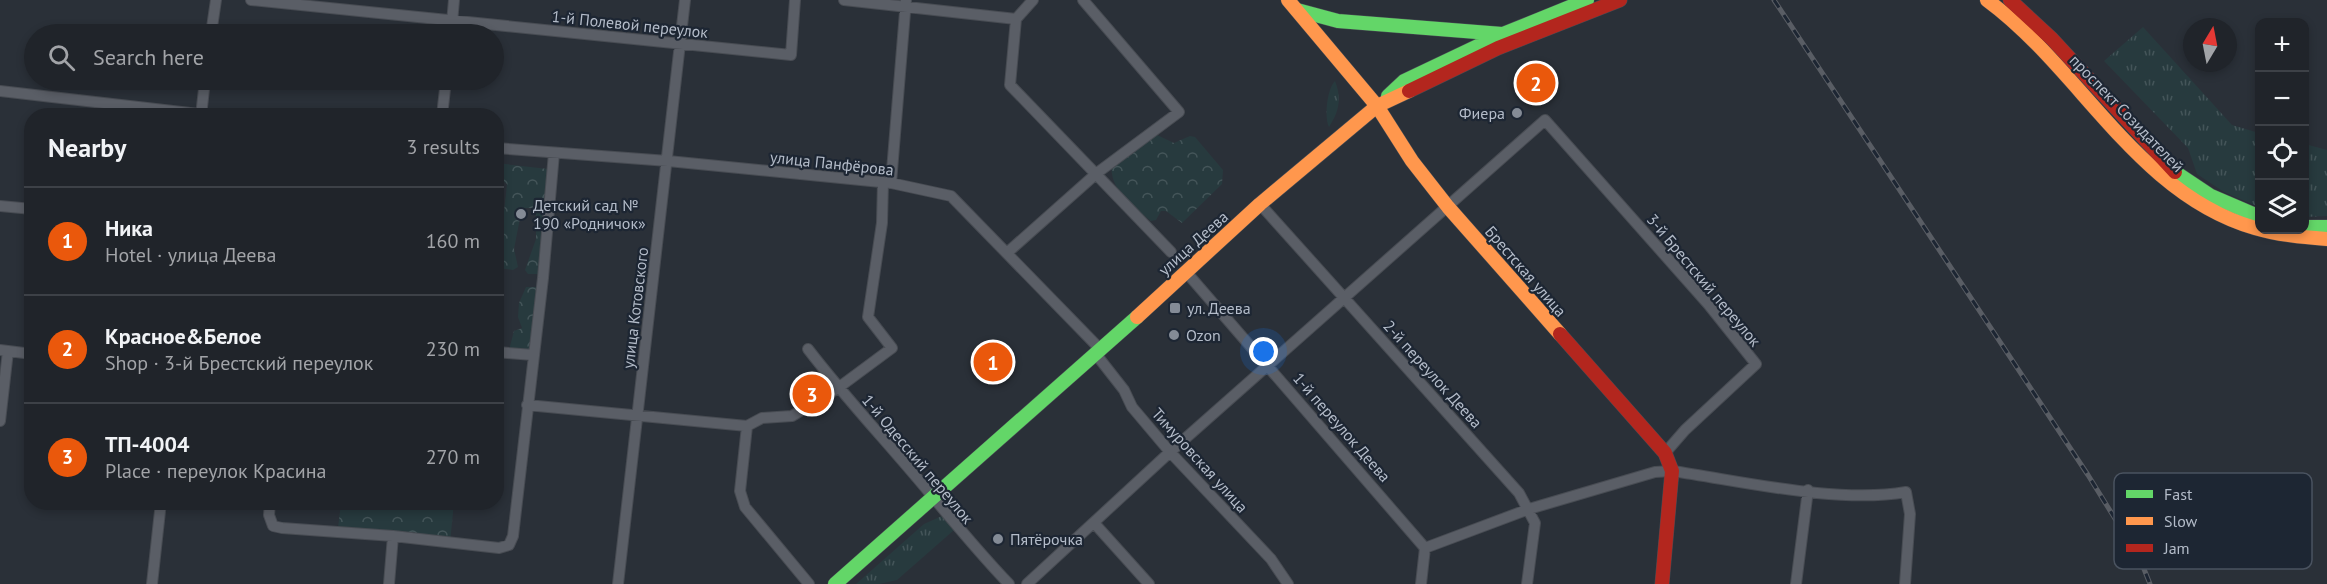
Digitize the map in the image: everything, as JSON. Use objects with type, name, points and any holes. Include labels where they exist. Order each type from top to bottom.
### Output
[{"type":"main road","points":[[1377,106],[1404,81],[1503,34],[1587,0]]},
{"type":"main road","name":"улица Деева","points":[[835,584],[1187,273],[1260,204],[1377,106],[1498,48],[1620,0]]},
{"type":"main road","name":"проспект Созидателей","points":[[1987,0],[2017,23],[2041,47],[2158,173],[2195,200],[2230,219],[2264,232],[2291,238],[2327,239]]},
{"type":"main road","points":[[2010,0],[2052,39],[2168,167],[2186,181],[2228,205],[2255,215]]},
{"type":"main road","points":[[1293,5],[1338,21],[1503,34]]},
{"type":"main road","name":"Брестская улица","points":[[1293,5],[1377,106],[1412,161],[1449,207],[1665,453],[1672,471],[1662,584]]},
{"type":"street","points":[[212,24],[216,0]]},
{"type":"street","name":"1-й Полевой переулок","points":[[251,0],[488,24]]},
{"type":"street","points":[[452,24],[454,0]]},
{"type":"street","name":"улица Котовского","points":[[618,584],[685,0]]},
{"type":"street","name":"1-й Полевой переулок","points":[[504,26],[791,55],[795,0]]},
{"type":"street","points":[[844,0],[905,4],[1016,19]]},
{"type":"street","points":[[1033,0],[1016,19],[1010,85],[1171,252]]},
{"type":"street","points":[[1008,252],[1097,173],[1179,112],[1083,0]]},
{"type":"street","points":[[527,405],[747,426],[762,418],[792,416],[838,387],[892,348],[868,317],[887,183],[905,4]]},
{"type":"street","points":[[202,108],[204,90]]},
{"type":"street","points":[[443,108],[445,90]]},
{"type":"street","points":[[0,91],[142,108]]},
{"type":"street","name":"3-й Брестский переулок","points":[[1449,207],[1545,120],[1708,304],[1756,364],[1685,430],[1665,453]]},
{"type":"street","name":"улица Панфёрова","points":[[504,149],[668,161],[887,183],[951,196],[1008,252],[1097,351]]},
{"type":"street","points":[[269,510],[273,526],[499,548],[509,545],[513,536],[554,153]]},
{"type":"street","name":"2-й переулок Деева","points":[[1260,204],[1520,493],[1535,522],[1527,584]]},
{"type":"street","points":[[0,206],[24,208]]},
{"type":"street","points":[[1027,584],[1095,524],[1170,452],[1449,207]]},
{"type":"street","name":"1-й переулок Деева","points":[[1187,273],[1425,548]]},
{"type":"street","name":"1-й Одесский переулок","points":[[808,349],[933,496],[965,538],[1009,584]]},
{"type":"street","points":[[0,421],[4,351],[24,353]]},
{"type":"street","name":"Тимуровская улица","points":[[1097,351],[1124,390],[1132,407],[1170,452],[1271,559],[1288,584]]},
{"type":"street","points":[[504,353],[533,355]]},
{"type":"street","points":[[747,426],[740,491],[745,507],[809,584]]},
{"type":"street","points":[[1421,584],[1425,548],[1529,508],[1655,472],[1672,471],[1808,490],[1881,496],[1906,492],[1910,514],[1905,584]]},
{"type":"street","points":[[1796,584],[1808,490]]},
{"type":"street","points":[[152,584],[160,510]]},
{"type":"street","points":[[1095,524],[1149,584]]},
{"type":"street","points":[[389,584],[393,536]]},
{"type":"green space","points":[[2143,27],[2232,125],[2255,132],[2255,205],[2224,192],[2197,174],[2188,148],[2104,61]]},
{"type":"green space","points":[[1335,81],[1338,105],[1329,127],[1327,104]]},
{"type":"green space","points":[[1157,135],[1174,143],[1190,136],[1195,137],[1223,170],[1222,184],[1182,223],[1166,211],[1161,211],[1156,220],[1151,221],[1123,196],[1114,181],[1112,164],[1148,136]]},
{"type":"green space","points":[[2309,145],[2327,150],[2327,216],[2309,217]]},
{"type":"green space","name":"Детский сад № 190 «Родничок»","points":[[504,164],[548,169],[540,274],[528,274],[525,270],[536,239],[536,208],[522,208],[514,249],[518,267],[513,270],[504,269],[504,212],[507,184],[504,182]]},
{"type":"green space","points":[[526,287],[539,287],[533,352],[509,350],[514,331],[522,328],[518,317],[519,303]]},
{"type":"green space","points":[[340,510],[453,510],[450,542],[338,528]]},
{"type":"green space","points":[[942,516],[954,530],[897,580],[879,584],[856,584],[924,524]]},
{"type":"railway","points":[[1774,0],[2114,517]]},
{"type":"railway","points":[[2144,569],[2150,584]]},
{"type":"traffic: fast","points":[[1388,96],[1404,81],[1503,34],[1587,0]]},
{"type":"traffic: fast","points":[[1297,10],[1338,21],[1502,34]]},
{"type":"traffic: fast","points":[[2175,172],[2211,196],[2255,215]]},
{"type":"traffic: fast","points":[[2309,227],[2327,227]]},
{"type":"traffic: fast","points":[[835,584],[1137,317]]},
{"type":"traffic: slow","points":[[1288,0],[1377,106],[1412,161],[1448,207],[1560,334]]},
{"type":"traffic: slow","points":[[1987,0],[2021,28],[2143,159],[2177,188],[2213,211],[2255,228],[2282,234],[2327,239]]},
{"type":"traffic: slow","points":[[1137,317],[1260,204],[1377,106],[1409,91]]},
{"type":"traffic: jam","points":[[1409,91],[1498,48],[1620,0]]},
{"type":"traffic: jam","points":[[2010,0],[2052,39],[2175,172]]},
{"type":"traffic: jam","points":[[1560,334],[1665,453],[1672,471],[1662,584]]},
{"type":"place","name":"Красное&Белое","points":[[1536,83]]},
{"type":"place","name":"Фиера","points":[[1517,113]]},
{"type":"place","name":"Детский сад № 190 «Родничок»","points":[[521,214]]},
{"type":"place","name":"ул. Деева","points":[[1175,308]]},
{"type":"place","name":"Ozon","points":[[1174,335]]},
{"type":"place","name":"Ника","points":[[993,362]]},
{"type":"place","name":"ТП-4004","points":[[812,394]]},
{"type":"place","name":"Пятёрочка","points":[[998,539]]}]
